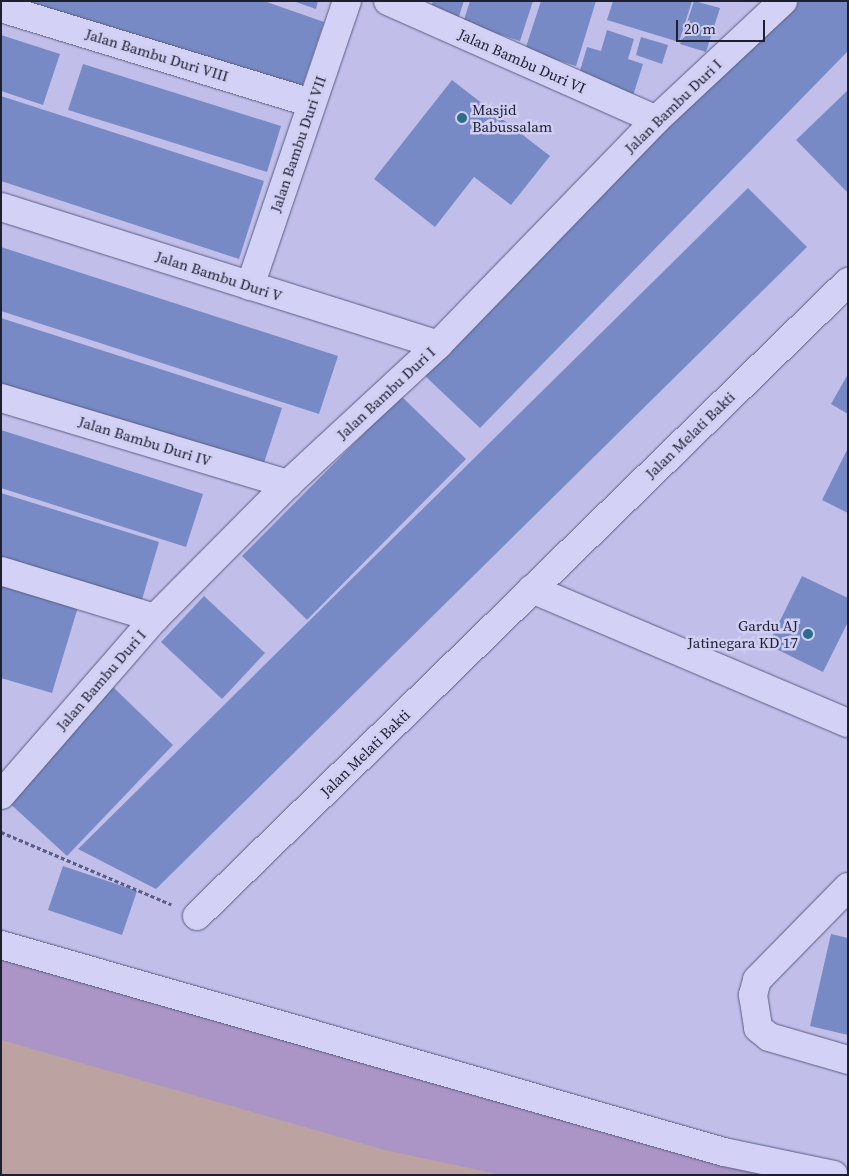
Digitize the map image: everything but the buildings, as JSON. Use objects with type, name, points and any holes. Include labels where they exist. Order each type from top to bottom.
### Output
[{"type":"street","name":"Jalan Bambu Duri VII","points":[[250,286],[347,1]]},
{"type":"street","name":"Jalan Bambu Duri VI","points":[[388,1],[656,120]]},
{"type":"street","name":"Jalan Bambu Duri I","points":[[1,795],[155,618],[288,484],[438,345],[656,120],[783,1]]},
{"type":"street","name":"Jalan Bambu Duri VIII","points":[[1,8],[312,103]]},
{"type":"street","name":"Jalan Bambu Duri V","points":[[1,207],[438,345]]},
{"type":"street","name":"Jalan Melati Bakti","points":[[196,916],[848,282]]},
{"type":"street","name":"Jalan Bambu Duri IV","points":[[1,398],[288,484]]},
{"type":"street","points":[[1,571],[155,618]]},
{"type":"street","points":[[532,589],[848,723]]},
{"type":"street","points":[[848,887],[757,980],[753,995],[758,1028],[770,1038],[848,1060]]},
{"type":"street","points":[[1,945],[724,1152],[834,1175]]},
{"type":"path","points":[[1,832],[196,916]]},
{"type":"shaded area","points":[[1,945],[632,1126],[848,1175],[1,1175]]},
{"type":"shaded area","points":[[1,1040],[385,1150],[502,1175],[1,1175]]},
{"type":"place","name":"Masjid Babussalam","points":[[462,118]]},
{"type":"place","name":"Gardu AJ Jatinegara KD 17","points":[[808,634]]}]
